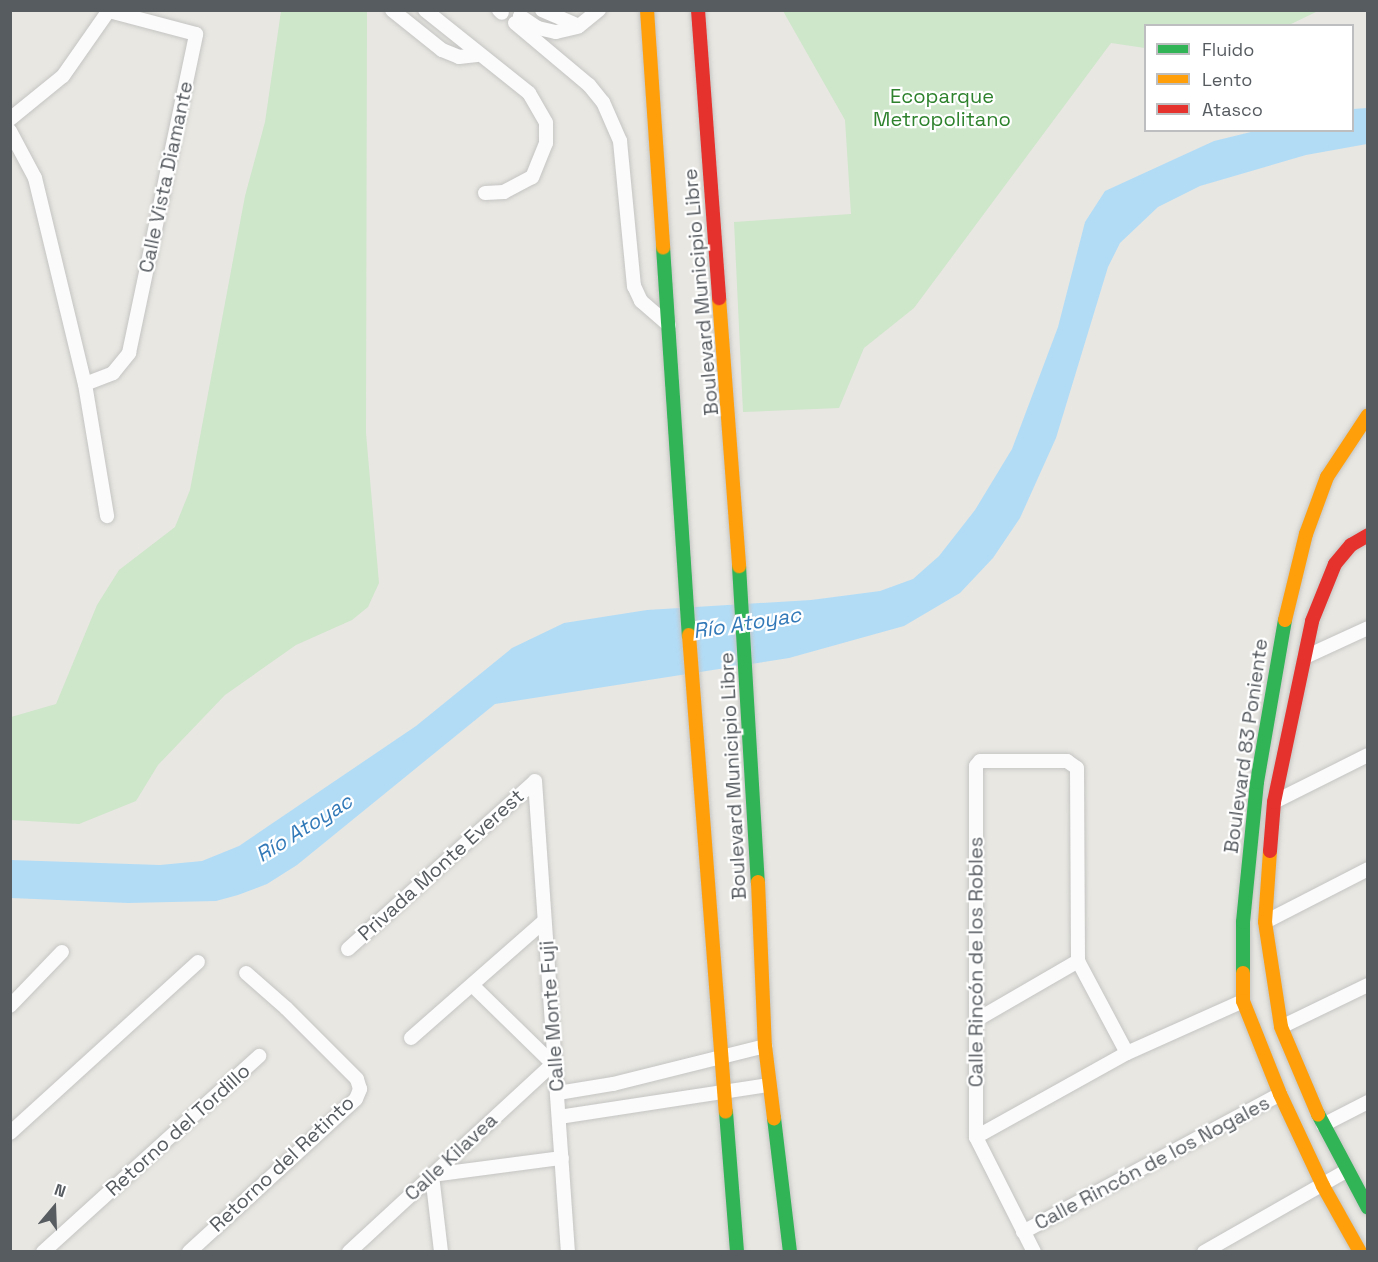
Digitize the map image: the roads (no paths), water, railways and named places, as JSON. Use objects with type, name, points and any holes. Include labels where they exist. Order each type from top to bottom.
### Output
[{"type":"main road","name":"Boulevard Municipio Libre","points":[[647,10],[693,698],[737,1251]]},
{"type":"main road","name":"Boulevard Municipio Libre","points":[[698,10],[732,431],[749,693],[765,1046],[790,1251]]},
{"type":"main road","name":"Boulevard 83 Poniente","points":[[1360,1251],[1323,1186],[1280,1094],[1243,1001],[1243,922],[1250,833],[1284,619],[1306,534],[1327,477],[1350,437],[1368,415]]},
{"type":"main road","name":"Boulevard 83 Poniente","points":[[1368,535],[1351,545],[1335,564],[1323,587],[1305,657],[1274,802],[1265,922],[1281,1027],[1300,1076],[1323,1125],[1368,1208]]},
{"type":"street","points":[[392,10],[442,50],[459,57],[477,55]]},
{"type":"street","points":[[425,10],[477,55],[529,93],[546,123],[546,143],[532,177],[512,189],[485,193]]},
{"type":"street","points":[[542,10],[579,26]]},
{"type":"street","points":[[599,10],[579,26],[556,32],[518,20],[589,85],[603,102],[620,141],[634,286],[641,301],[669,324]]},
{"type":"street","points":[[10,119],[63,76],[109,11]]},
{"type":"street","name":"Calle Vista Diamante","points":[[86,384],[113,373],[129,353],[196,34],[109,11]]},
{"type":"street","points":[[10,131],[35,178],[86,384],[107,516]]},
{"type":"street","points":[[1305,657],[1368,628]]},
{"type":"street","points":[[1274,802],[1368,755]]},
{"type":"street","name":"Calle Rincón de los Robles","points":[[1034,1251],[976,1137],[978,1019],[976,766],[980,761],[1067,761],[1077,768],[1078,961]]},
{"type":"street","name":"Calle Monte Fuji","points":[[535,781],[553,1064],[558,1092],[568,1251]]},
{"type":"street","name":"Privada Monte Everest","points":[[348,949],[535,781]]},
{"type":"street","points":[[1265,922],[1368,868]]},
{"type":"street","points":[[411,1038],[473,986],[544,921]]},
{"type":"street","points":[[10,1006],[62,952]]},
{"type":"street","points":[[978,1019],[1078,961],[1127,1053]]},
{"type":"street","points":[[10,1133],[198,962]]},
{"type":"street","name":"Retorno del Retinto","points":[[189,1251],[356,1099],[360,1089],[357,1079],[286,1008],[246,974]]},
{"type":"street","points":[[1281,1027],[1368,985]]},
{"type":"street","points":[[473,986],[553,1064]]},
{"type":"street","points":[[976,1137],[1127,1053],[1243,1001]]},
{"type":"street","points":[[558,1092],[722,1058],[765,1046]]},
{"type":"street","name":"Retorno del Tordillo","points":[[43,1251],[259,1056]]},
{"type":"street","name":"Calle Kilavea","points":[[349,1251],[553,1064]]},
{"type":"street","points":[[559,1117],[768,1085]]},
{"type":"street","name":"Calle Rincón de los Nogales","points":[[1023,1232],[1280,1094]]},
{"type":"street","points":[[1323,1125],[1368,1102]]},
{"type":"street","points":[[441,1251],[432,1175],[562,1158]]},
{"type":"street","points":[[1204,1251],[1346,1171]]},
{"type":"water","name":"Río Atoyac","points":[[1367,108],[1367,144],[1306,155],[1200,186],[1158,207],[1120,243],[1108,267],[1056,438],[1020,518],[993,558],[960,593],[904,626],[789,658],[495,704],[297,865],[267,884],[238,895],[216,901],[128,903],[11,898],[11,860],[160,865],[202,861],[239,846],[416,726],[512,648],[564,623],[647,610],[811,600],[880,591],[913,579],[939,556],[975,510],[1012,449],[1058,327],[1085,222],[1105,191],[1214,141],[1251,132],[1354,132],[1354,109]]},
{"type":"park label","name":"Ecoparque Metropolitano","points":[[942,108]]}]
